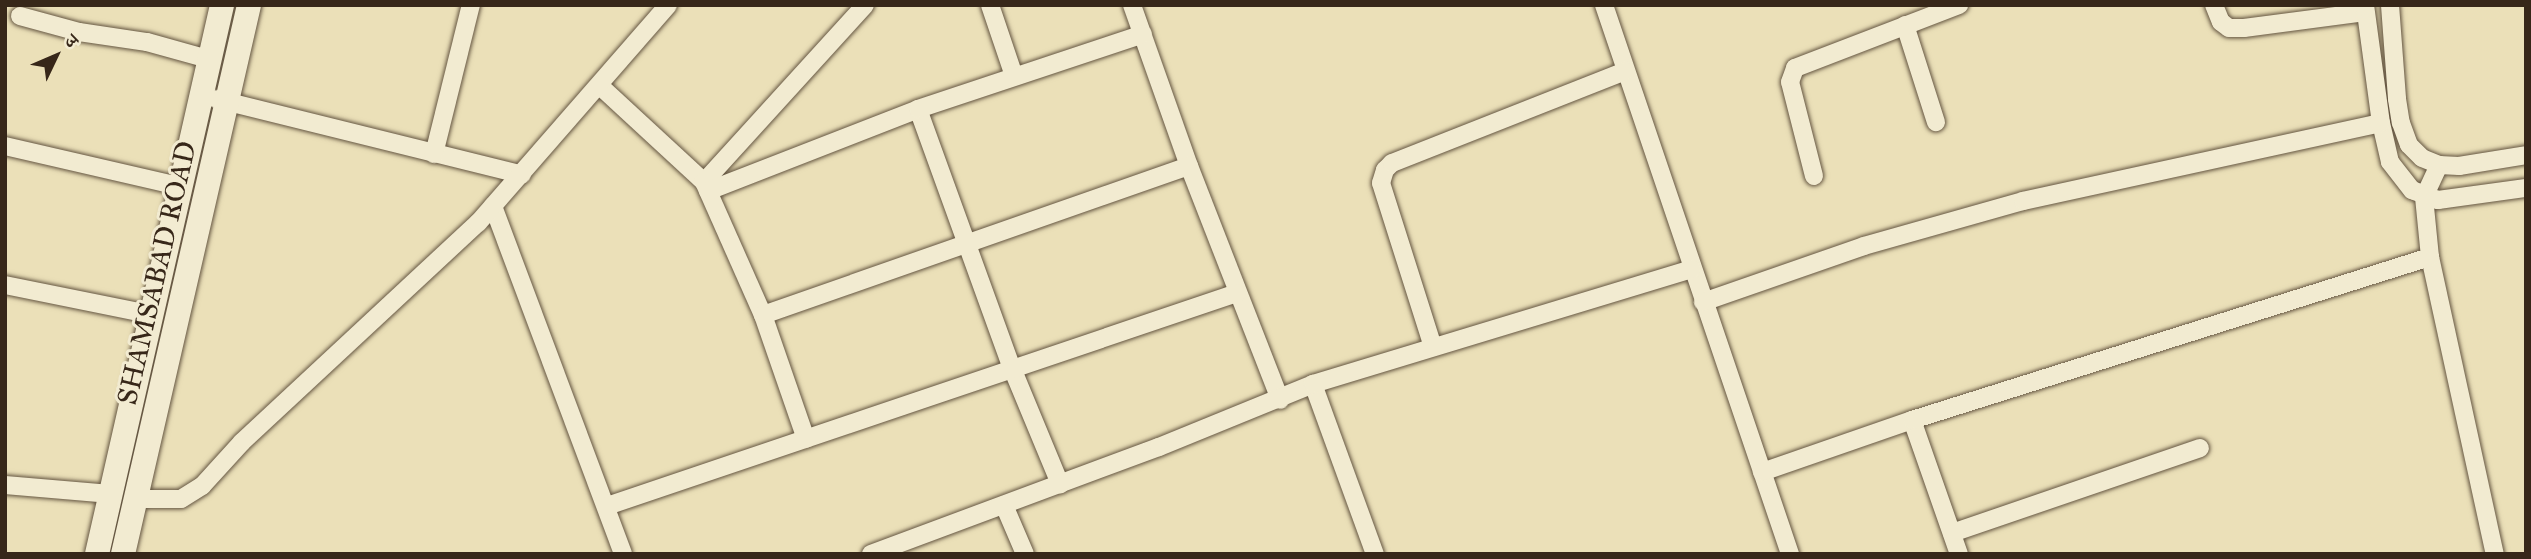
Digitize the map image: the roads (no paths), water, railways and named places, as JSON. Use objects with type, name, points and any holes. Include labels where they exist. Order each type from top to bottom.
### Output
[{"type":"main road","name":"SHAMSABAD ROAD","points":[[97,554],[178,186],[222,5]]},
{"type":"main road","name":"SHAMSABAD ROAD","points":[[123,554],[249,5]]},
{"type":"street","points":[[434,154],[471,5]]},
{"type":"street","points":[[135,499],[168,500],[193,493],[242,442],[493,206],[668,5]]},
{"type":"street","points":[[706,186],[865,5]]},
{"type":"street","points":[[990,5],[1014,76]]},
{"type":"street","points":[[1132,5],[1189,166],[1280,400]]},
{"type":"street","points":[[1604,5],[1790,554]]},
{"type":"street","points":[[1814,176],[1790,82],[1791,74],[1802,63],[1959,5]]},
{"type":"street","points":[[2214,5],[2221,22],[2229,28],[2365,9],[2381,123],[2390,162],[2412,190],[2424,197],[2455,200],[2526,188]]},
{"type":"street","points":[[2390,5],[2401,123],[2409,145],[2422,158],[2439,165],[2459,166],[2526,155]]},
{"type":"street","points":[[20,16],[79,32],[147,43],[208,59]]},
{"type":"street","points":[[1905,24],[1936,122]]},
{"type":"street","points":[[706,186],[918,109],[1143,34]]},
{"type":"street","points":[[1433,347],[1381,183],[1385,170],[1392,163],[1626,71]]},
{"type":"street","points":[[600,86],[706,186],[763,315],[806,439]]},
{"type":"street","points":[[199,96],[522,174]]},
{"type":"street","points":[[918,109],[1012,368],[1060,484]]},
{"type":"street","points":[[1703,302],[1864,246],[2023,201],[2381,123]]},
{"type":"street","points":[[5,146],[178,186]]},
{"type":"street","points":[[2439,165],[2424,197],[2430,257],[2495,554]]},
{"type":"street","points":[[763,315],[1189,166]]},
{"type":"street","points":[[493,206],[623,554]]},
{"type":"street","points":[[1762,472],[1912,420],[2430,257]]},
{"type":"street","points":[[871,554],[1280,400],[1313,384],[1692,269]]},
{"type":"street","points":[[5,285],[149,314]]},
{"type":"street","points":[[607,506],[1237,293]]},
{"type":"street","points":[[1313,384],[1375,554]]},
{"type":"street","points":[[1912,420],[1959,554]]},
{"type":"street","points":[[1952,533],[2200,449]]},
{"type":"street","points":[[5,485],[111,494]]},
{"type":"street","points":[[1004,505],[1025,554]]}]
